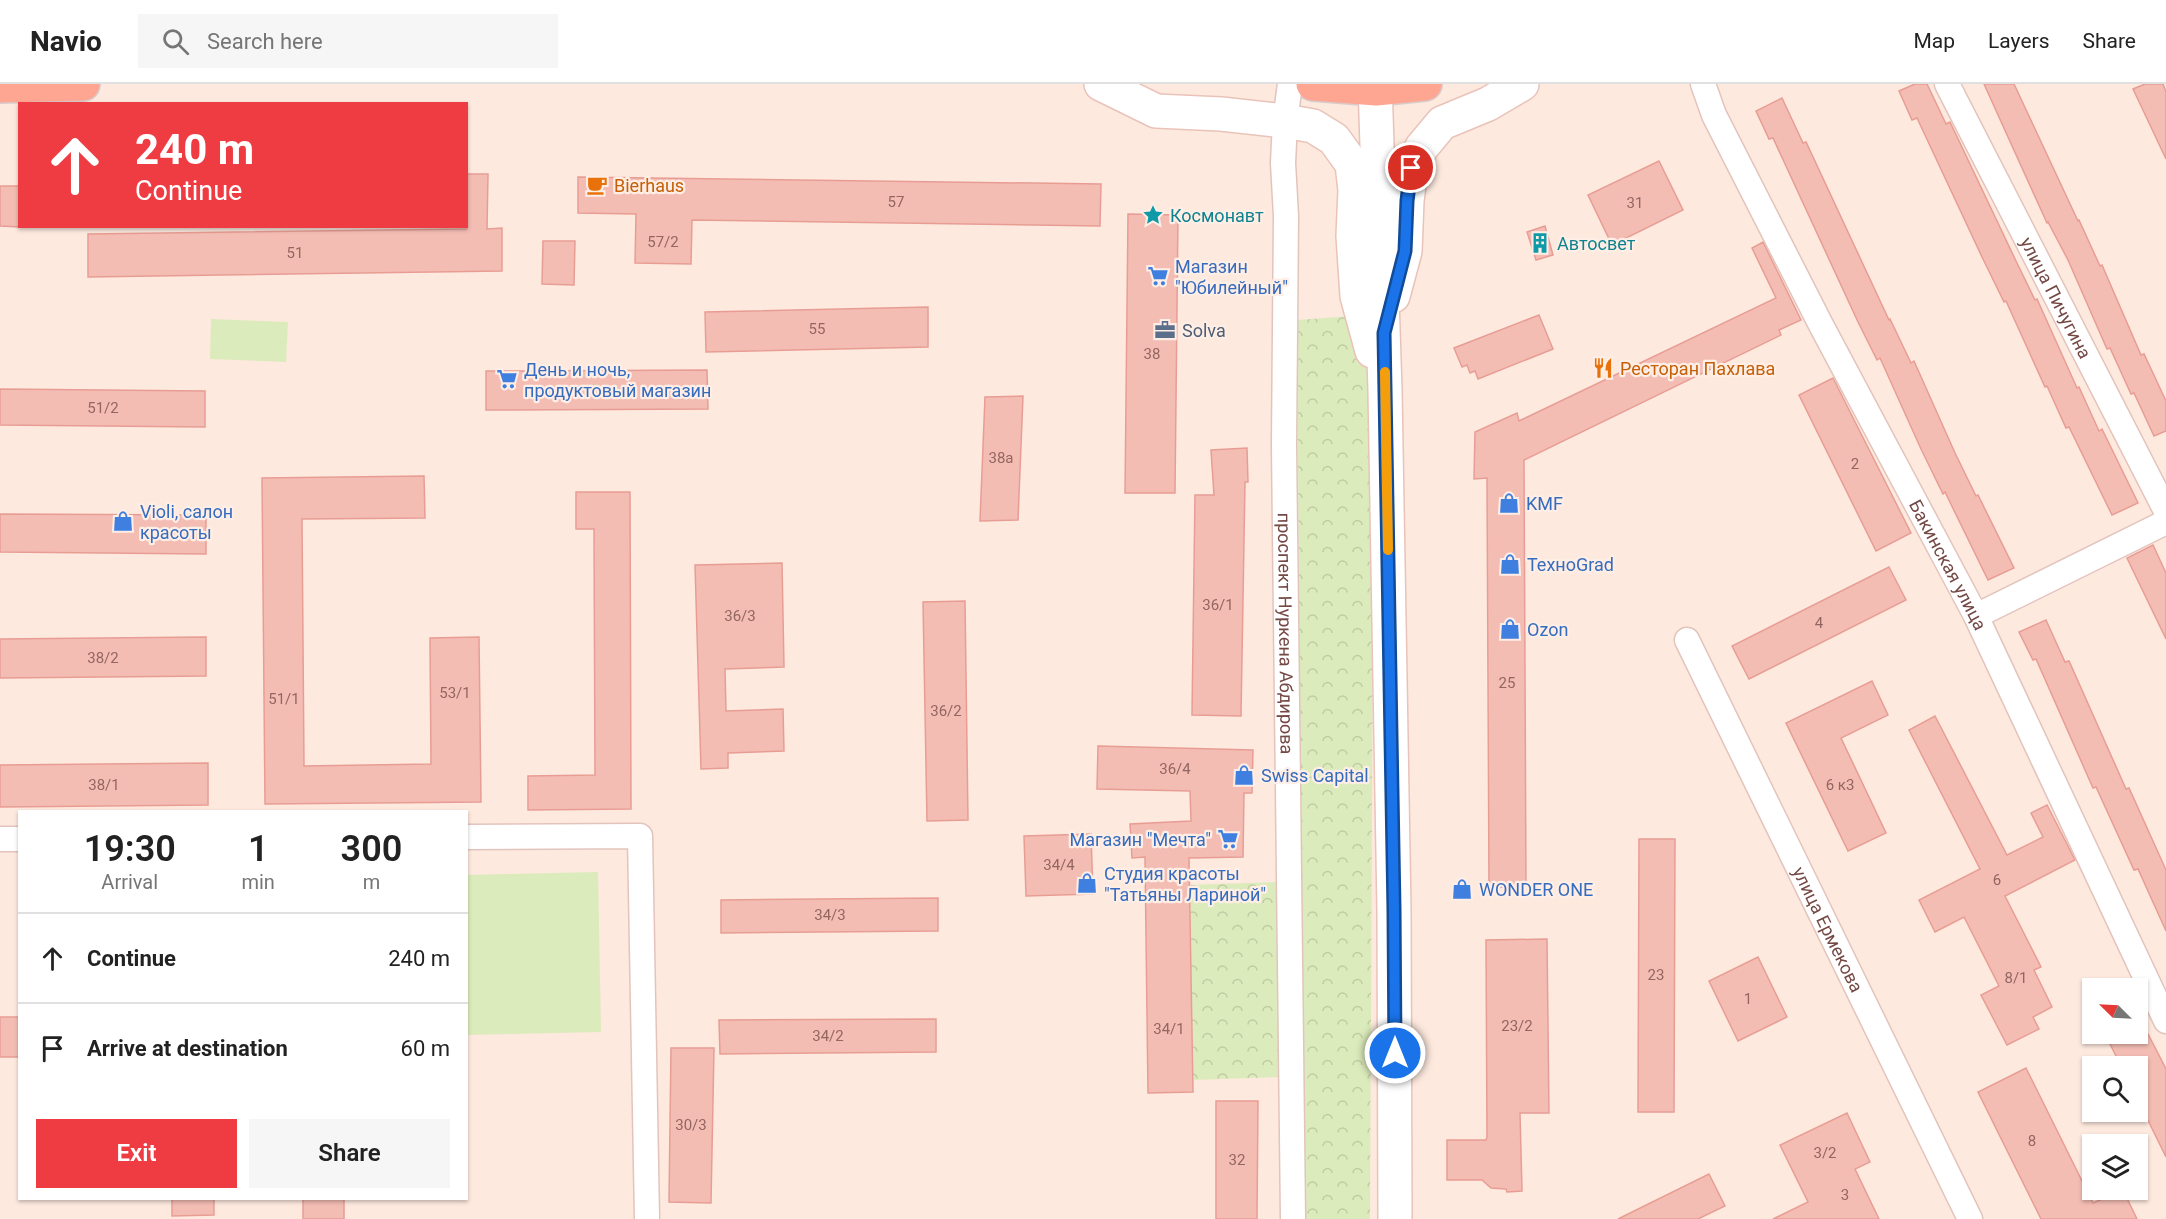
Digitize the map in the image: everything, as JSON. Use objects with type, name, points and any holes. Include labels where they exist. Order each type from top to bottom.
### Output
[{"type":"highway","points":[[0,86],[83,84]]},
{"type":"highway","points":[[1313,84],[1376,87],[1425,84]]},
{"type":"main road","points":[[1101,84],[1156,111],[1221,114],[1285,121],[1313,126],[1334,139],[1352,164],[1355,190],[1353,236],[1357,296],[1367,337],[1385,390]]},
{"type":"main road","points":[[1384,333],[1405,251],[1411,168],[1422,147],[1442,123],[1488,104],[1522,84]]},
{"type":"main road","points":[[1376,87],[1384,333],[1394,910],[1395,1219]]},
{"type":"street","name":"проспект Нуркена Абдирова","points":[[1290,84],[1283,163],[1286,216],[1284,457],[1293,1219]]},
{"type":"street","name":"Бакинская улица","points":[[1703,84],[1714,115],[1821,325],[1976,616],[2166,1021]]},
{"type":"street","name":"улица Пичугина","points":[[1947,84],[2166,511]]},
{"type":"street","points":[[1976,616],[2166,522]]},
{"type":"street","name":"улица Ермекова","points":[[1688,640],[1970,1219]]},
{"type":"street","points":[[468,837],[640,836],[647,1219]]},
{"type":"street","points":[[0,838],[18,839]]},
{"type":"green space","points":[[1352,316],[1374,390],[1370,1219],[1303,1219],[1297,320]]},
{"type":"green space","points":[[211,319],[288,322],[286,362],[210,359]]},
{"type":"green space","points":[[598,872],[601,1032],[468,1035],[468,875]]},
{"type":"green space","points":[[1280,882],[1279,1077],[1193,1080],[1189,885]]},
{"type":"building","points":[[1915,84],[1927,84],[1946,124],[1950,122],[2035,300],[2037,299],[2077,388],[2079,387],[2099,431],[2102,429],[2138,503],[2112,515],[2069,427],[2066,428],[2047,386],[2045,387],[1917,118],[1912,120],[1899,91]]},
{"type":"building","points":[[1984,84],[2014,84],[2078,221],[2100,266],[2102,265],[2141,355],[2144,354],[2166,401],[2166,431],[2154,436],[2110,348],[2107,349],[2068,260],[2047,223]]},
{"type":"building","points":[[2145,84],[2163,84],[2166,92],[2166,159],[2133,89]]},
{"type":"building","points":[[1782,98],[1803,143],[1806,142],[1889,320],[1911,363],[1914,361],[1955,453],[2014,568],[1988,580],[1921,449],[1880,358],[1877,360],[1858,322],[1773,138],[1769,139],[1756,111]]},
{"type":"building","points":[[1659,161],[1683,210],[1612,245],[1588,195]]},
{"type":"building","points":[[468,174],[488,174],[487,229],[502,228],[502,271],[88,277],[88,234],[468,228]]},
{"type":"building","points":[[578,177],[1101,184],[1100,226],[692,220],[691,264],[635,263],[636,214],[578,213]]},
{"type":"building","points":[[0,186],[18,186],[18,227],[0,226]]},
{"type":"building","points":[[1128,214],[1178,215],[1175,493],[1125,493]]},
{"type":"building","name":"Автосвет","points":[[1545,226],[1553,255],[1536,260],[1527,232]]},
{"type":"building","points":[[543,241],[575,241],[574,285],[542,284]]},
{"type":"building","points":[[1763,242],[1801,320],[1779,330],[1781,335],[1524,460],[1526,886],[1489,888],[1487,478],[1474,479],[1475,432],[1517,413],[1519,421],[1776,298],[1752,248]]},
{"type":"building","points":[[928,307],[928,347],[706,352],[705,312]]},
{"type":"building","points":[[1539,315],[1553,349],[1478,379],[1475,371],[1470,373],[1467,365],[1462,367],[1454,348]]},
{"type":"building","points":[[707,370],[708,409],[486,410],[486,371]]},
{"type":"building","points":[[1833,378],[1911,533],[1876,551],[1799,395]]},
{"type":"building","points":[[0,389],[205,391],[205,427],[0,425]]},
{"type":"building","points":[[1023,396],[1018,520],[980,521],[985,397]]},
{"type":"building","points":[[1247,448],[1241,716],[1192,715],[1195,495],[1214,495],[1211,450]]},
{"type":"building","points":[[424,476],[425,518],[302,519],[304,766],[431,764],[430,638],[479,637],[481,802],[265,804],[262,478]]},
{"type":"building","points":[[576,492],[630,492],[631,809],[528,810],[528,776],[595,775],[594,529],[576,529]]},
{"type":"building","points":[[0,514],[206,515],[206,554],[0,552]]},
{"type":"building","points":[[2153,545],[2166,573],[2166,639],[2127,558]]},
{"type":"building","points":[[782,563],[784,667],[725,669],[726,711],[783,709],[784,751],[728,753],[728,768],[701,769],[695,565]]},
{"type":"building","points":[[1889,567],[1906,600],[1749,679],[1732,646]]},
{"type":"building","points":[[965,601],[968,820],[927,821],[923,602]]},
{"type":"building","points":[[2046,620],[2065,662],[2069,661],[2126,789],[2129,788],[2166,870],[2166,931],[2138,869],[2134,870],[2096,787],[2093,788],[2036,659],[2033,660],[2019,632]]},
{"type":"building","points":[[206,637],[206,676],[0,678],[0,639]]},
{"type":"building","points":[[1872,681],[1888,715],[1841,738],[1886,833],[1848,851],[1786,723]]},
{"type":"building","points":[[1935,716],[2007,855],[2043,837],[2031,813],[2047,805],[2075,860],[2005,896],[2041,967],[2034,970],[2052,1007],[2033,1017],[2039,1029],[2007,1045],[1981,995],[1999,986],[1964,917],[1935,932],[1919,900],[1980,869],[1909,730]]},
{"type":"building","points":[[1098,746],[1253,750],[1252,793],[1244,793],[1243,857],[1189,858],[1193,1092],[1148,1093],[1145,857],[1132,858],[1130,824],[1191,821],[1190,791],[1097,789]]},
{"type":"building","points":[[208,763],[208,805],[0,807],[0,765]]},
{"type":"building","points":[[1091,834],[1093,894],[1026,896],[1024,836]]},
{"type":"building","points":[[1639,839],[1675,839],[1674,1112],[1638,1112]]},
{"type":"building","points":[[938,898],[938,931],[721,933],[721,900]]},
{"type":"building","points":[[1547,939],[1549,1113],[1520,1113],[1522,1191],[1507,1192],[1506,1189],[1491,1188],[1482,1180],[1447,1180],[1447,1140],[1486,1140],[1487,1137],[1486,940]]},
{"type":"building","points":[[1758,957],[1787,1017],[1738,1041],[1709,981]]},
{"type":"building","points":[[0,1017],[18,1017],[18,1057],[0,1057]]},
{"type":"building","points":[[936,1019],[936,1052],[720,1054],[719,1020]]},
{"type":"building","points":[[2148,1034],[2166,1069],[2166,1157],[2148,1120],[2148,1056],[2116,1056],[2110,1044],[2148,1044]]},
{"type":"building","points":[[671,1048],[714,1048],[711,1203],[669,1202]]},
{"type":"building","points":[[2026,1068],[2082,1181],[2082,1200],[2092,1200],[2093,1203],[2100,1200],[2128,1200],[2137,1219],[2041,1219],[1978,1092]]},
{"type":"building","points":[[1216,1101],[1258,1101],[1257,1219],[1216,1219]]},
{"type":"building","points":[[1847,1113],[1870,1162],[1855,1169],[1879,1219],[1773,1219],[1808,1202],[1780,1145]]},
{"type":"building","points":[[1709,1174],[1725,1206],[1698,1219],[1618,1219]]},
{"type":"building","points":[[172,1200],[214,1200],[214,1215],[172,1216]]},
{"type":"building","points":[[303,1200],[344,1200],[344,1219],[303,1219]]},
{"type":"slow traffic","points":[[1385,372],[1388,550]]},
{"type":"place","name":"Bierhaus","points":[[597,185]]},
{"type":"place","name":"Космонавт","points":[[1153,215]]},
{"type":"place","name":"Автосвет","points":[[1540,243]]},
{"type":"place","name":"Магазин \"Юбилейный\"","points":[[1158,276]]},
{"type":"place","name":"Solva","points":[[1165,330]]},
{"type":"place","name":"Ресторан Пахлава","points":[[1603,368]]},
{"type":"place","name":"День и ночь, продуктовый магазин","points":[[507,379]]},
{"type":"place","name":"KMF","points":[[1509,503]]},
{"type":"place","name":"Violi, салон красоты","points":[[123,521]]},
{"type":"place","name":"ТехноGrad","points":[[1510,564]]},
{"type":"place","name":"Ozon","points":[[1510,629]]},
{"type":"place","name":"Swiss Capital","points":[[1244,775]]},
{"type":"place","name":"Магазин \"Мечта\"","points":[[1228,839]]},
{"type":"place","name":"Студия красоты \"Татьяны Лариной\"","points":[[1087,883]]},
{"type":"place","name":"WONDER ONE","points":[[1462,889]]},
{"type":"route","points":[[1395,1053],[1384,333],[1405,251],[1411,168]]}]
